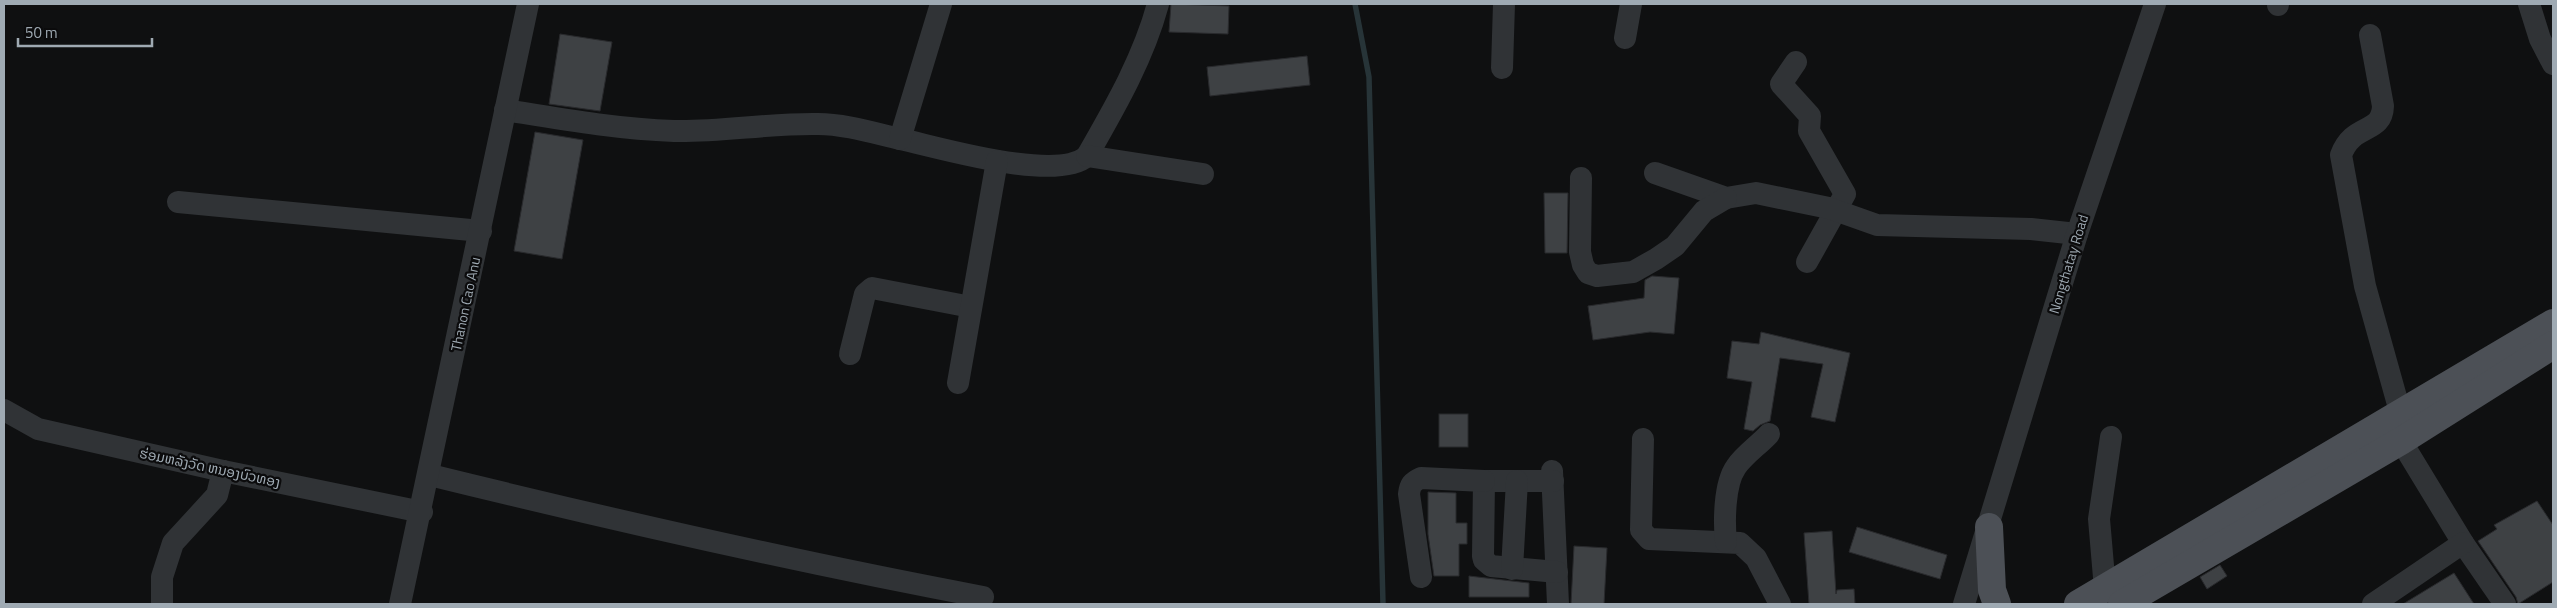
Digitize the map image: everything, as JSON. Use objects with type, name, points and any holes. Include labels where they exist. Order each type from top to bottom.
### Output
[{"type":"main road","points":[[2401,428],[2553,323]]},
{"type":"main road","points":[[2078,604],[2113,597],[2401,428],[2553,345]]},
{"type":"main road","points":[[1989,527],[1992,590],[1997,604]]},
{"type":"street","name":"Thanon Cao Anu","points":[[400,604],[430,475],[528,4]]},
{"type":"street","points":[[900,139],[941,4]]},
{"type":"street","points":[[505,110],[605,126],[675,131],[820,124],[900,139],[997,161],[1039,166],[1080,163],[1087,156],[1126,88],[1150,32],[1158,4]]},
{"type":"street","points":[[1502,68],[1504,4]]},
{"type":"street","points":[[1625,38],[1631,4]]},
{"type":"street","name":"Nongthatay Road","points":[[1989,527],[2077,234],[2155,4]]},
{"type":"street","points":[[2529,4],[2540,39],[2553,64]]},
{"type":"street","points":[[2370,34],[2383,115],[2379,123],[2354,134],[2345,143],[2341,154],[2365,286],[2401,428],[2463,544],[2505,604]]},
{"type":"street","points":[[1796,62],[1782,84],[1810,116],[1809,131],[1844,192],[1807,262]]},
{"type":"street","points":[[1087,156],[1204,174]]},
{"type":"street","points":[[958,383],[997,161]]},
{"type":"street","points":[[1655,173],[1726,198]]},
{"type":"street","points":[[1581,178],[1580,252],[1583,265],[1588,273],[1597,276],[1634,272],[1675,246],[1704,211],[1726,198],[1756,193],[1836,210],[1877,225],[2031,229],[2077,234]]},
{"type":"street","points":[[178,202],[480,231]]},
{"type":"street","points":[[850,354],[865,294],[872,288],[971,307]]},
{"type":"street","name":"ຮ່ອມຫລັງວັດ ຫນອງບົວທອງ","points":[[4,410],[38,430],[422,512]]},
{"type":"street","points":[[1726,542],[1724,520],[1729,486],[1735,467],[1769,434]]},
{"type":"street","points":[[2111,437],[2100,519],[2113,597]]},
{"type":"street","points":[[1643,439],[1641,530],[1648,539],[1740,543],[1756,558],[1780,604]]},
{"type":"street","points":[[162,604],[162,577],[172,543],[217,495],[223,471]]},
{"type":"street","points":[[430,475],[652,529],[837,570],[983,597]]},
{"type":"street","points":[[1421,577],[1409,494],[1410,486],[1421,478],[1517,481],[1552,476],[1558,604]]},
{"type":"street","points":[[1484,481],[1484,560],[1490,566],[1557,572]]},
{"type":"street","points":[[1512,569],[1517,481]]},
{"type":"street","points":[[1964,604],[1989,527]]},
{"type":"street","points":[[1976,604],[1979,574],[1989,527]]},
{"type":"street","points":[[2373,604],[2463,544]]},
{"type":"building","points":[[1171,4],[1229,6],[1228,34],[1169,32]]},
{"type":"building","points":[[560,34],[612,42],[600,111],[549,104]]},
{"type":"building","points":[[1307,56],[1310,85],[1210,96],[1207,67]]},
{"type":"building","points":[[535,132],[583,140],[562,259],[514,251]]},
{"type":"building","points":[[1544,193],[1568,193],[1567,253],[1545,253]]},
{"type":"building","points":[[1652,276],[1679,278],[1674,334],[1650,332],[1593,340],[1588,306],[1644,298],[1645,280]]},
{"type":"building","points":[[1761,332],[1850,353],[1835,422],[1811,417],[1823,364],[1780,358],[1770,421],[1760,425],[1753,431],[1744,429],[1752,382],[1727,378],[1732,341],[1759,344]]},
{"type":"building","points":[[1439,414],[1468,414],[1468,447],[1439,447]]},
{"type":"building","points":[[1428,492],[1456,493],[1456,523],[1467,523],[1467,544],[1459,544],[1459,576],[1434,576],[1428,534]]},
{"type":"building","points":[[2537,501],[2553,525],[2553,582],[2518,604],[2516,597],[2478,541],[2497,529],[2494,525]]},
{"type":"building","points":[[1857,527],[1947,555],[1940,579],[1849,552]]},
{"type":"building","points":[[1832,531],[1836,594],[1837,590],[1854,589],[1855,604],[1809,604],[1804,533]]},
{"type":"building","points":[[1574,546],[1607,548],[1604,604],[1571,604]]},
{"type":"building","points":[[2220,565],[2227,576],[2207,589],[2200,577]]},
{"type":"building","points":[[2454,573],[2474,604],[2403,604]]},
{"type":"building","points":[[1469,576],[1529,583],[1529,597],[1469,597]]},
{"type":"waterway","points":[[1355,4],[1369,77],[1383,604]]}]
